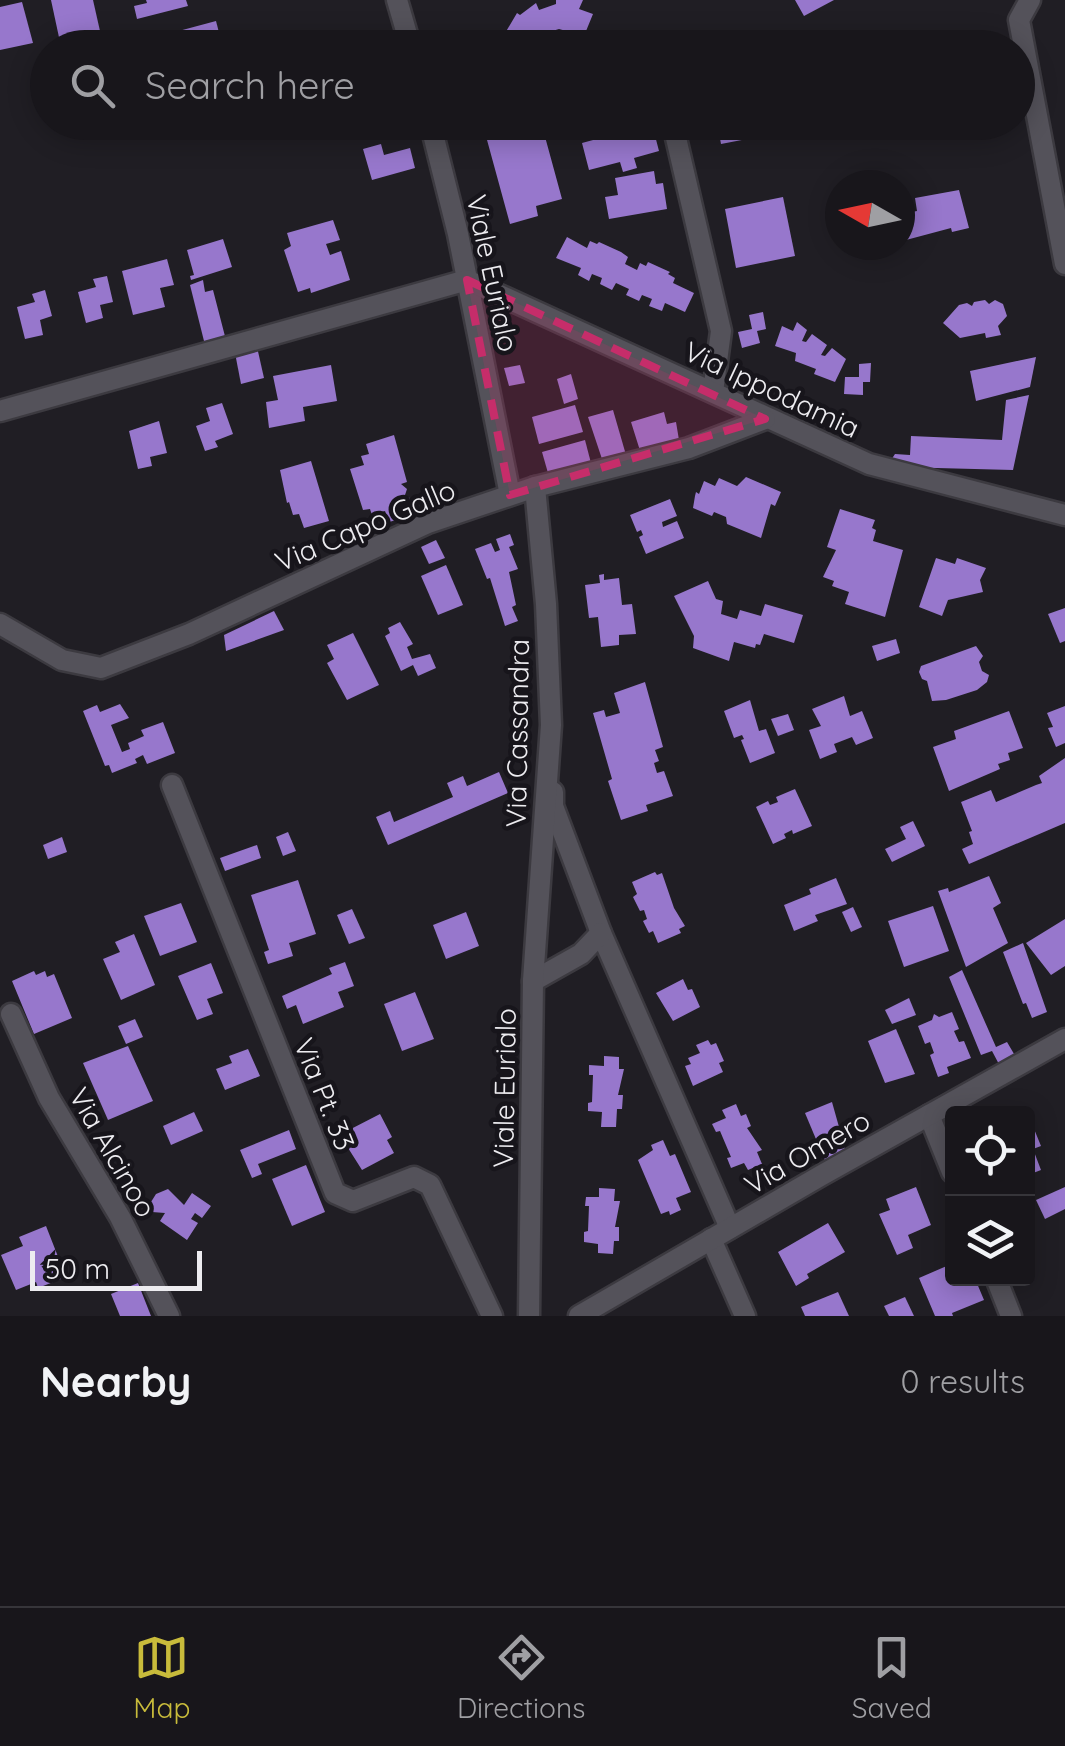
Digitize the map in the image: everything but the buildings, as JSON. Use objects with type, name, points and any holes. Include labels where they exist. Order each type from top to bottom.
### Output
[{"type":"street","points":[[397,0],[406,30]]},
{"type":"street","points":[[1021,30],[1019,20],[1030,0]]},
{"type":"street","points":[[1035,105],[1065,264]]},
{"type":"street","name":"Viale Eurialo","points":[[434,140],[510,495]]},
{"type":"street","points":[[676,140],[721,331],[714,392]]},
{"type":"street","points":[[0,411],[467,280]]},
{"type":"street","name":"Via Ippodamia","points":[[467,280],[869,464],[1065,514]]},
{"type":"street","name":"Via Capo Gallo","points":[[0,624],[62,660],[101,668],[189,634],[428,523],[535,487],[689,448],[766,419]]},
{"type":"street","name":"Via Cassandra","points":[[533,981],[551,726],[546,604],[535,487]]},
{"type":"street","points":[[551,726],[554,806],[600,933],[720,1234],[745,1316]]},
{"type":"street","name":"Via Pt. 33","points":[[172,785],[334,1193],[353,1202],[414,1177],[430,1185],[492,1316]]},
{"type":"street","name":"Viale Eurialo","points":[[529,1316],[533,981],[582,954],[600,933]]},
{"type":"street","name":"Via Alcinoo","points":[[11,1014],[50,1098],[120,1217],[169,1316]]},
{"type":"street","name":"Via Omero","points":[[579,1316],[1065,1039]]},
{"type":"street","points":[[929,1115],[945,1155]]},
{"type":"street","points":[[999,1286],[1011,1316]]},
{"type":"highlighted area","points":[[467,280],[765,419],[510,495]]}]
